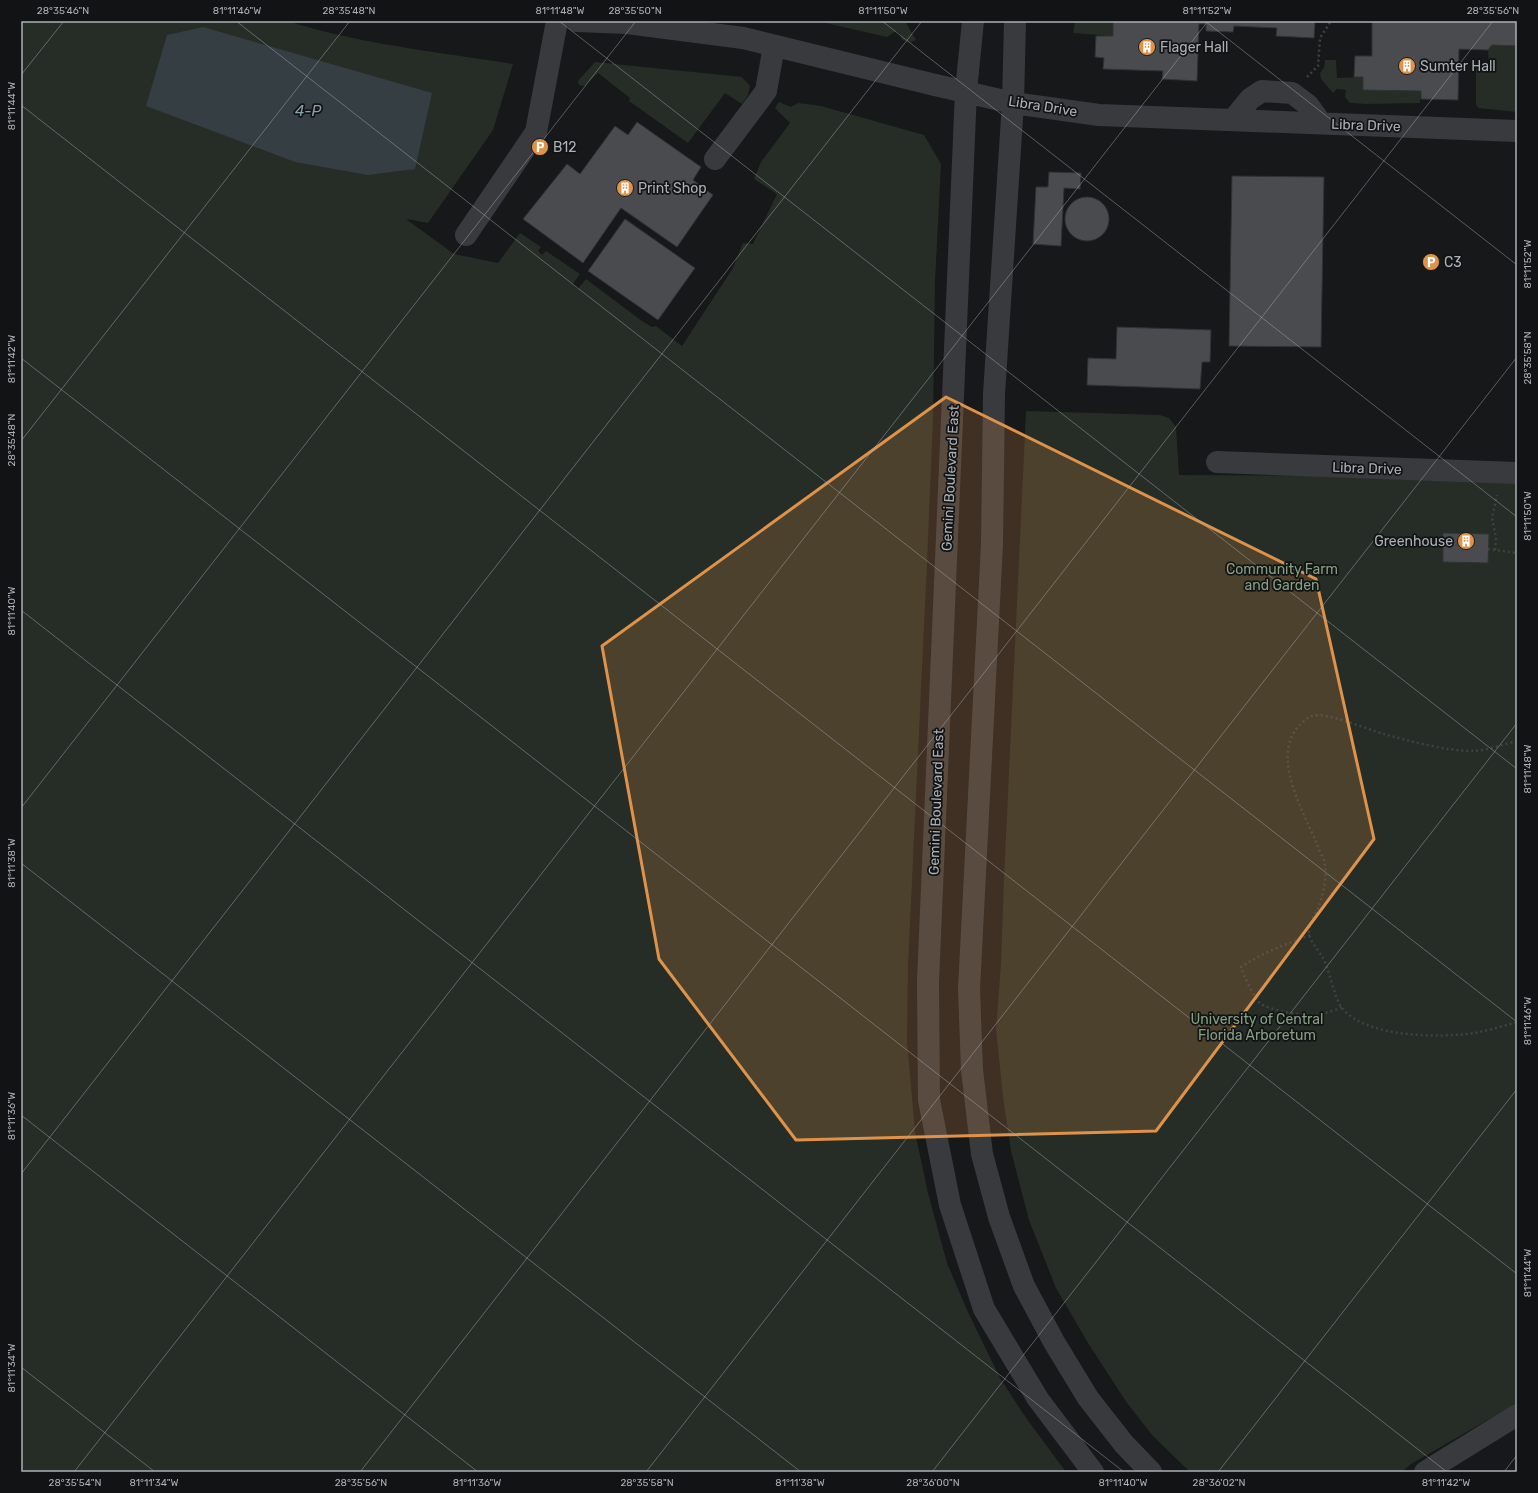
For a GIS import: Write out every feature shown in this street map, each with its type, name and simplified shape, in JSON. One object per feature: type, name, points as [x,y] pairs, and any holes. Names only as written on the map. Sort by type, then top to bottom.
[{"type":"street","points":[[466,236],[536,132],[557,21]]},
{"type":"street","name":"Libra Drive","points":[[577,21],[627,23],[743,38],[1013,103],[1099,115],[1517,131]]},
{"type":"street","name":"Gemini Boulevard East","points":[[973,21],[966,92],[928,982],[929,1100],[950,1205],[984,1309],[1038,1399],[1093,1472]]},
{"type":"street","points":[[1015,21],[1013,103],[994,394],[992,544],[969,981],[972,1070],[982,1154],[999,1217],[1024,1286],[1054,1342],[1088,1398],[1124,1444],[1151,1472]]},
{"type":"street","points":[[715,159],[766,91],[774,46]]},
{"type":"street","points":[[1233,120],[1250,99],[1262,91],[1292,93],[1308,105],[1321,123]]},
{"type":"street","name":"Libra Drive","points":[[1217,462],[1508,473]]},
{"type":"street","points":[[1425,1472],[1517,1415]]},
{"type":"path","points":[[1292,93],[1318,66],[1320,38],[1331,21]]},
{"type":"path","points":[[1495,550],[1496,538],[1492,518],[1498,492],[1508,473]]},
{"type":"path","points":[[1488,549],[1517,553]]},
{"type":"path","points":[[1517,741],[1473,751],[1451,749],[1385,735],[1330,716],[1313,715],[1302,722],[1294,732],[1289,742],[1288,756],[1289,777],[1325,864],[1325,882],[1319,906],[1312,919],[1309,931],[1312,942],[1323,959],[1342,1008],[1354,1018],[1376,1028],[1405,1034],[1437,1035],[1475,1032],[1517,1022]]},
{"type":"path","points":[[1310,935],[1268,952],[1249,962],[1241,967],[1243,974],[1260,1003],[1271,1009],[1313,1015],[1332,1012],[1342,1008]]},
{"type":"highlighted area","points":[[946,397],[1316,579],[1374,839],[1156,1131],[796,1140],[659,959],[602,646]]},
{"type":"green space","points":[[21,21],[287,21],[370,42],[513,64],[493,130],[428,223],[406,219],[454,254],[498,263],[520,233],[541,247],[538,251],[542,255],[546,251],[580,274],[573,284],[578,289],[586,279],[642,321],[652,327],[656,326],[682,346],[733,268],[743,243],[753,244],[777,194],[754,179],[761,162],[790,123],[775,108],[779,102],[791,107],[798,103],[821,106],[924,135],[941,164],[935,281],[933,418],[908,965],[907,1041],[915,1132],[928,1193],[947,1263],[967,1310],[1000,1378],[1024,1415],[1066,1472],[21,1472]]},
{"type":"green space","points":[[817,21],[882,21],[890,23],[906,23],[916,40],[911,42],[902,40],[900,34],[896,31],[887,37]]},
{"type":"green space","points":[[1075,21],[1113,21],[1113,36],[1073,33]]},
{"type":"green space","points":[[1492,45],[1517,46],[1517,112],[1478,108],[1476,104],[1476,67],[1489,66],[1488,50]]},
{"type":"green space","points":[[1325,60],[1336,60],[1337,78],[1363,77],[1421,91],[1420,103],[1350,103],[1345,97],[1346,90],[1337,89],[1333,93],[1321,79],[1320,73],[1324,68]]},
{"type":"green space","points":[[595,62],[742,77],[750,86],[748,95],[742,104],[725,93],[688,143],[629,101],[630,98],[598,73],[584,86],[579,85],[578,81]]},
{"type":"green space","name":"University of Central Florida Arboretum","points":[[1026,411],[1160,415],[1169,418],[1176,427],[1179,475],[1517,477],[1517,1403],[1411,1464],[1402,1472],[1190,1472],[1153,1436],[1127,1403],[1088,1343],[1056,1288],[1029,1220],[1011,1151],[1003,1097],[996,1029],[1001,964]]},
{"type":"water","name":"4-P","points":[[203,27],[432,93],[415,169],[368,175],[295,162],[146,106],[167,35]]},
{"type":"building","name":"Flager Hall","points":[[1113,21],[1315,21],[1314,38],[1276,36],[1277,28],[1234,26],[1233,32],[1206,31],[1206,24],[1199,24],[1197,81],[1162,79],[1163,71],[1103,69],[1104,58],[1095,57],[1096,36],[1113,36]]},
{"type":"building","name":"Sumter Hall","points":[[1372,21],[1517,21],[1517,46],[1492,45],[1488,50],[1459,49],[1458,100],[1421,99],[1421,91],[1363,90],[1363,77],[1354,77],[1355,56],[1372,56]]},
{"type":"building","name":"Print Shop","points":[[637,122],[701,167],[693,180],[713,195],[677,247],[621,208],[583,263],[523,219],[567,164],[580,174],[615,126],[628,135]]},
{"type":"building","points":[[1049,172],[1081,173],[1080,189],[1064,188],[1061,246],[1033,244],[1036,187],[1048,187]]},
{"type":"building","points":[[1232,176],[1324,177],[1321,347],[1229,346]]},
{"type":"building","points":[[1087,197],[1099,201],[1105,207],[1109,219],[1105,231],[1099,237],[1087,241],[1075,237],[1069,231],[1065,219],[1069,207],[1075,201]]},
{"type":"building","points":[[625,219],[695,268],[658,320],[588,271]]},
{"type":"building","points":[[1117,327],[1211,330],[1210,362],[1202,362],[1200,389],[1087,385],[1088,358],[1116,359]]},
{"type":"building","name":"Greenhouse","points":[[1443,533],[1489,534],[1488,563],[1443,562]]},
{"type":"place","name":"Flager Hall","points":[[1147,47]]},
{"type":"place","name":"Sumter Hall","points":[[1407,66]]},
{"type":"place","name":"B12","points":[[540,147]]},
{"type":"place","name":"Print Shop","points":[[625,188]]},
{"type":"place","name":"C3","points":[[1431,262]]},
{"type":"place","name":"Greenhouse","points":[[1466,541]]},
{"type":"park label","name":"Community Farm and Garden","points":[[1282,578]]}]
